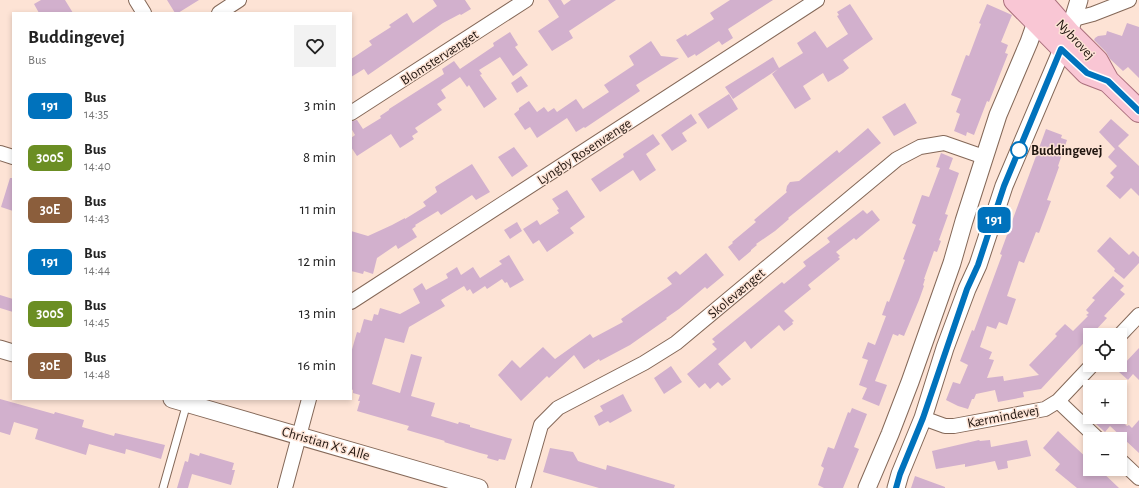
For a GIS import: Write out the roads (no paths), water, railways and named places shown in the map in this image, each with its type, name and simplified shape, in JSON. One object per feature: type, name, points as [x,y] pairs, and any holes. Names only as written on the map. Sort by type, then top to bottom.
[{"type":"main road","name":"Nybrovej","points":[[1015,0],[1040,6],[1097,61],[1108,81],[1139,111]]},
{"type":"street","points":[[136,0],[143,12]]},
{"type":"street","points":[[221,12],[239,0]]},
{"type":"street","name":"Blomstervænget","points":[[352,113],[526,0]]},
{"type":"street","name":"Lyngby Rosenvænge","points":[[352,301],[817,0]]},
{"type":"street","points":[[896,488],[900,474],[923,418],[945,348],[967,289],[978,265],[1004,186],[1068,33],[1079,0]]},
{"type":"street","points":[[1068,33],[1093,14],[1129,0]]},
{"type":"street","points":[[867,488],[890,434],[937,306],[952,263],[984,157],[1040,6]]},
{"type":"street","name":"Skolevænget","points":[[523,488],[541,425],[558,408],[644,363],[676,343],[897,159],[920,146],[944,143],[984,157]]},
{"type":"street","points":[[0,153],[12,157]]},
{"type":"street","points":[[1127,328],[1139,315]]},
{"type":"street","points":[[0,349],[12,353]]},
{"type":"street","name":"Kærmindevej","points":[[923,418],[945,426],[954,426],[1045,409],[1058,401],[1085,372]]},
{"type":"street","points":[[285,488],[309,400]]},
{"type":"street","name":"Christian X's Alle","points":[[180,401],[479,488]]},
{"type":"street","points":[[1058,401],[1091,432]]},
{"type":"street","points":[[1127,467],[1139,478]]},
{"type":"lane","points":[[163,488],[180,401]]},
{"type":"place","name":"Buddingevej","points":[[1019,150]]}]
